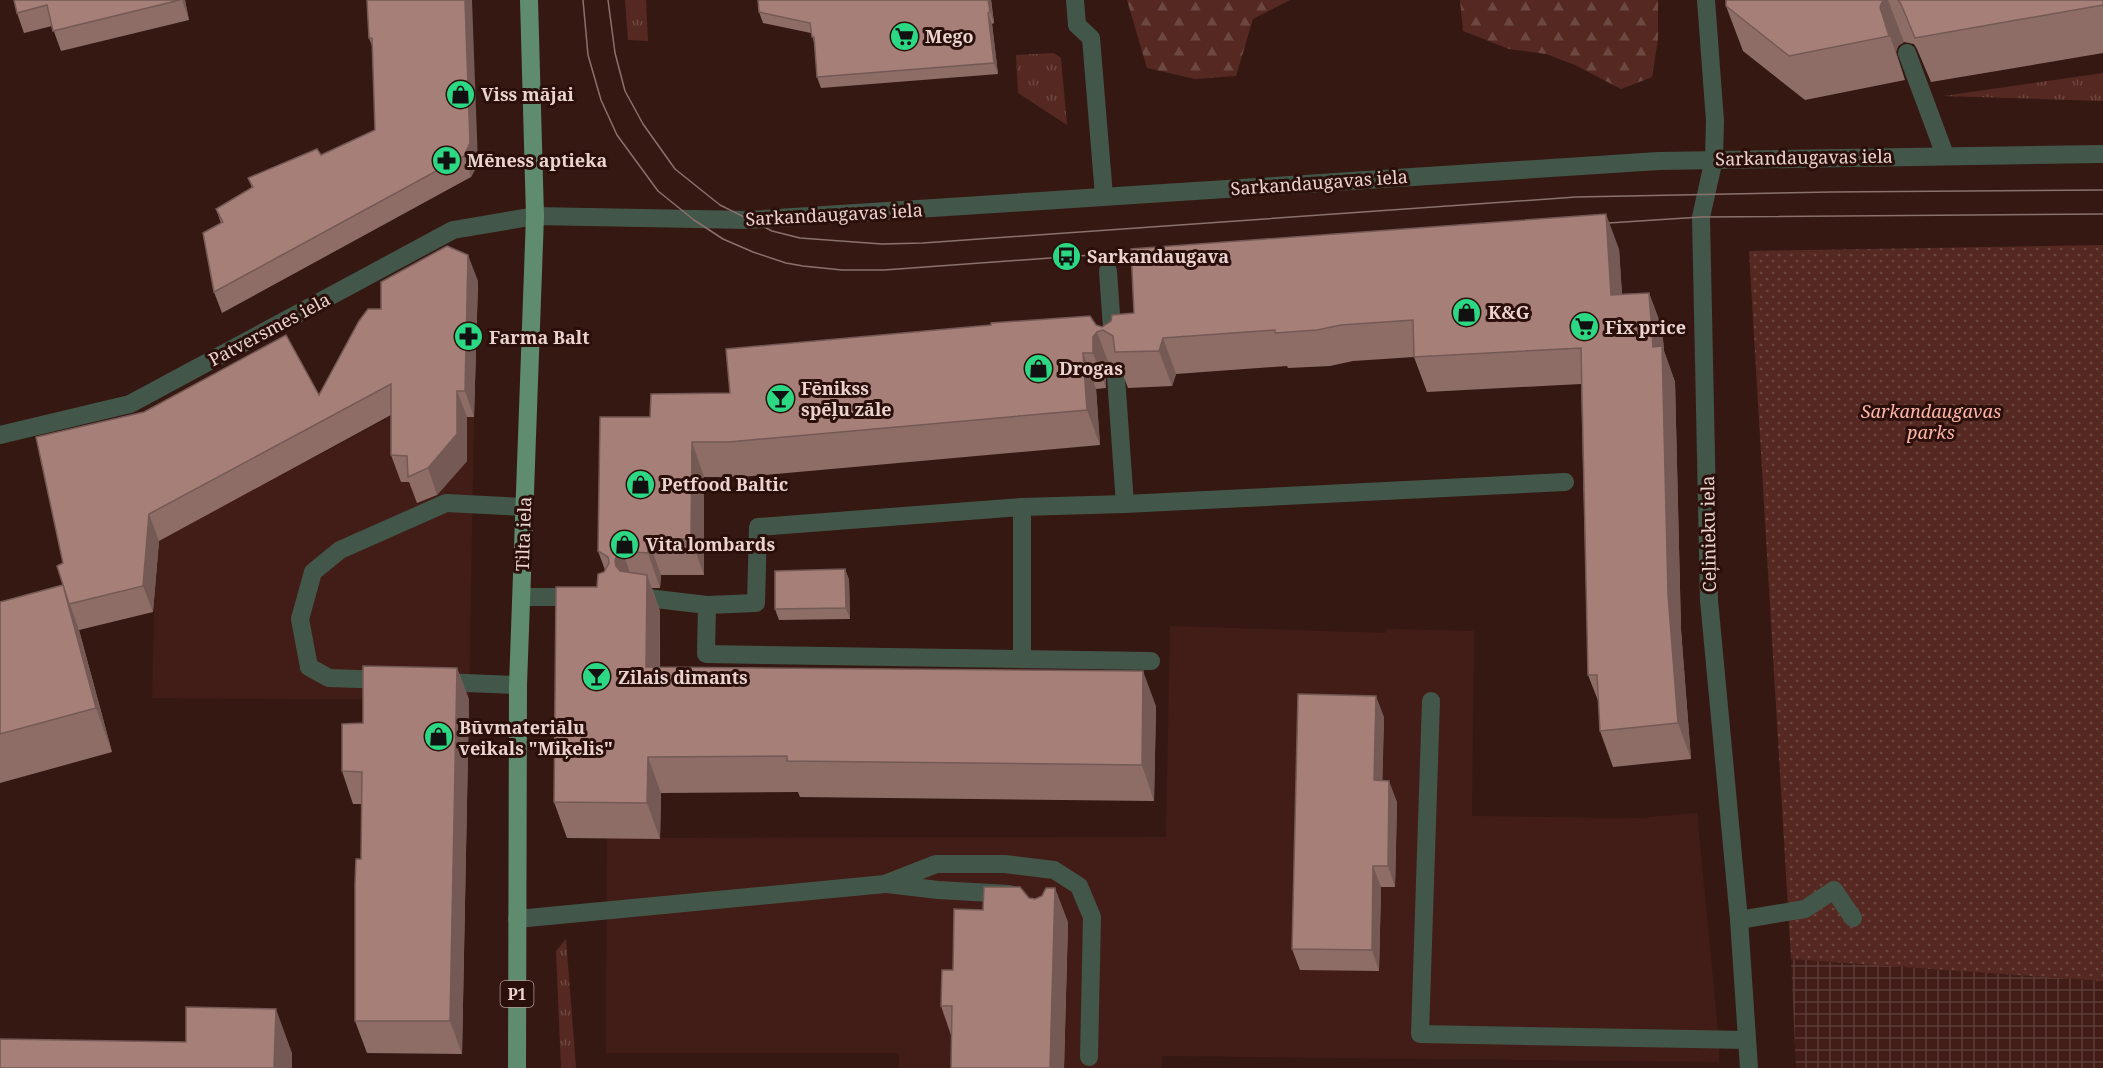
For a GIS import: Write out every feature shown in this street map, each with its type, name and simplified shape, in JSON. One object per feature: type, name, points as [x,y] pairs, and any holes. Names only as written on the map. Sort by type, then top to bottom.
[{"type":"main road","name":"Tilta iela","points":[[517,1068],[518,684],[535,216],[529,0]]},
{"type":"street","points":[[1075,0],[1077,25],[1091,38],[1104,196]]},
{"type":"street","name":"Ceļinieku iela","points":[[1706,0],[1714,121],[1714,159],[1701,218],[1709,600],[1739,920],[1749,1068]]},
{"type":"street","points":[[1907,53],[1945,155]]},
{"type":"street","name":"Sarkandaugavas iela","points":[[535,216],[748,220],[1714,159],[2103,154]]},
{"type":"street","name":"Patversmes iela","points":[[0,435],[130,404],[453,230],[535,216]]},
{"type":"street","points":[[1108,271],[1114,351]]},
{"type":"street","points":[[1116,377],[1125,504]]},
{"type":"street","points":[[639,597],[707,605],[756,603],[758,527],[1022,507],[1565,482]]},
{"type":"street","points":[[518,684],[329,678],[309,667],[300,619],[313,572],[340,550],[446,503],[524,507]]},
{"type":"street","points":[[1022,507],[1022,659]]},
{"type":"street","points":[[522,597],[599,598]]},
{"type":"street","points":[[707,605],[706,654],[1151,661]]},
{"type":"street","points":[[1431,701],[1420,1034],[1747,1040]]},
{"type":"street","points":[[885,884],[936,864],[1005,864],[1054,870],[1080,886],[1092,917],[1089,1057]]},
{"type":"street","points":[[517,919],[885,884],[1008,894],[1023,898]]},
{"type":"street","points":[[1739,920],[1805,909],[1834,890],[1853,918]]},
{"type":"shaded area","points":[[390,417],[474,417],[469,700],[152,698],[156,542]]},
{"type":"shaded area","points":[[1170,626],[1385,633],[1388,629],[1474,631],[1472,816],[1638,818],[1697,813],[1719,1041],[1719,1062],[1162,1056],[1161,1068],[899,1068],[899,1053],[606,1053],[607,838],[1166,837]]},
{"type":"shaded area","points":[[1791,959],[2103,981],[2103,1068],[1796,1068]]},
{"type":"green space","points":[[625,0],[646,0],[648,41],[628,40]]},
{"type":"green space","points":[[1127,0],[1290,0],[1253,19],[1236,76],[1195,79],[1147,68]]},
{"type":"green space","points":[[1460,0],[1658,0],[1658,39],[1652,77],[1621,89],[1575,65],[1546,54],[1509,49],[1463,31]]},
{"type":"green space","points":[[1054,53],[1061,58],[1067,125],[1018,93],[1016,55]]},
{"type":"green space","points":[[2103,73],[2103,101],[1943,96]]},
{"type":"green space","name":"Sarkandaugavas parks","points":[[2103,245],[2103,981],[1791,959],[1749,251]]},
{"type":"green space","points":[[566,939],[576,1068],[561,1068],[556,951]]},
{"type":"building","points":[[14,0],[180,0],[53,31],[47,5],[17,13]]},
{"type":"building","points":[[367,0],[465,0],[470,143],[464,156],[214,292],[203,233],[223,222],[216,209],[253,187],[248,178],[317,149],[321,155],[375,130],[372,38],[369,38]]},
{"type":"building","name":"Mego","points":[[758,0],[988,0],[994,63],[817,77],[814,37],[812,37],[810,23],[759,12]]},
{"type":"building","points":[[1726,0],[1885,0],[1880,7],[1889,36],[1789,56],[1726,6]]},
{"type":"building","points":[[1898,0],[2103,0],[2103,5],[1915,38]]},
{"type":"building","points":[[1606,214],[1611,295],[1649,293],[1653,347],[1662,346],[1668,594],[1678,723],[1600,731],[1597,675],[1588,675],[1581,348],[1414,357],[1413,320],[1341,325],[1317,330],[1275,333],[1275,330],[1163,338],[1159,351],[1115,352],[1113,336],[1103,330],[1097,332],[1093,337],[1093,353],[1083,353],[1087,410],[728,442],[692,442],[691,539],[648,539],[648,553],[622,551],[617,554],[615,561],[620,571],[647,575],[646,667],[1143,671],[1142,765],[787,761],[787,756],[648,757],[647,803],[554,802],[556,587],[597,587],[598,574],[604,572],[609,563],[608,557],[598,551],[600,417],[650,417],[651,394],[730,393],[726,349],[991,325],[991,323],[1090,316],[1096,325],[1102,327],[1111,321],[1112,315],[1134,313],[1131,249]]},
{"type":"building","points":[[447,246],[468,255],[465,391],[457,391],[457,434],[428,468],[408,477],[407,456],[391,455],[391,384],[149,514],[143,586],[69,604],[57,566],[63,563],[36,437],[144,412],[286,335],[319,395],[359,321],[368,309],[381,309],[381,282]]},
{"type":"building","points":[[845,569],[846,608],[775,609],[775,571]]},
{"type":"building","points":[[63,585],[96,708],[0,734],[0,602]]},
{"type":"building","points":[[363,666],[457,668],[450,1021],[355,1021],[355,883],[356,859],[361,859],[362,772],[342,771],[342,724],[363,723]]},
{"type":"building","points":[[1298,694],[1376,696],[1374,780],[1389,781],[1388,866],[1373,866],[1372,950],[1292,949]]},
{"type":"building","points":[[984,887],[1020,887],[1029,898],[1035,899],[1042,896],[1046,888],[1055,888],[1050,1068],[951,1068],[952,1006],[941,1006],[942,970],[953,970],[954,909],[983,910]]},
{"type":"building","points":[[186,1007],[276,1009],[274,1068],[0,1068],[0,1039],[186,1042]]},
{"type":"tram line","points":[[583,0],[588,55],[601,100],[617,135],[658,191],[694,220],[723,239],[786,263],[842,270],[884,270],[1147,251]]},
{"type":"tram line","points":[[608,0],[615,53],[625,91],[643,124],[675,169],[720,205],[772,231],[800,238],[882,244],[923,243],[1576,197],[2103,190]]},
{"type":"tram line","points":[[1593,224],[1701,217],[2103,214]]},
{"type":"place","name":"Mego","points":[[904,36]]},
{"type":"place","name":"Viss mājai","points":[[460,94]]},
{"type":"place","name":"Mēness aptieka","points":[[446,160]]},
{"type":"place","name":"Sarkandaugava","points":[[1066,256]]},
{"type":"place","name":"K&G","points":[[1467,312]]},
{"type":"place","name":"Fix price","points":[[1584,327]]},
{"type":"place","name":"Farma Balt","points":[[468,337]]},
{"type":"place","name":"Drogas","points":[[1038,368]]},
{"type":"place","name":"Fēnikss spēļu zāle","points":[[780,398]]},
{"type":"place","name":"Petfood Baltic","points":[[640,484]]},
{"type":"place","name":"Vita lombards","points":[[625,544]]},
{"type":"place","name":"Zilais dimants","points":[[597,677]]},
{"type":"place","name":"Būvmateriālu veikals \"Miķelis\"","points":[[438,737]]}]
